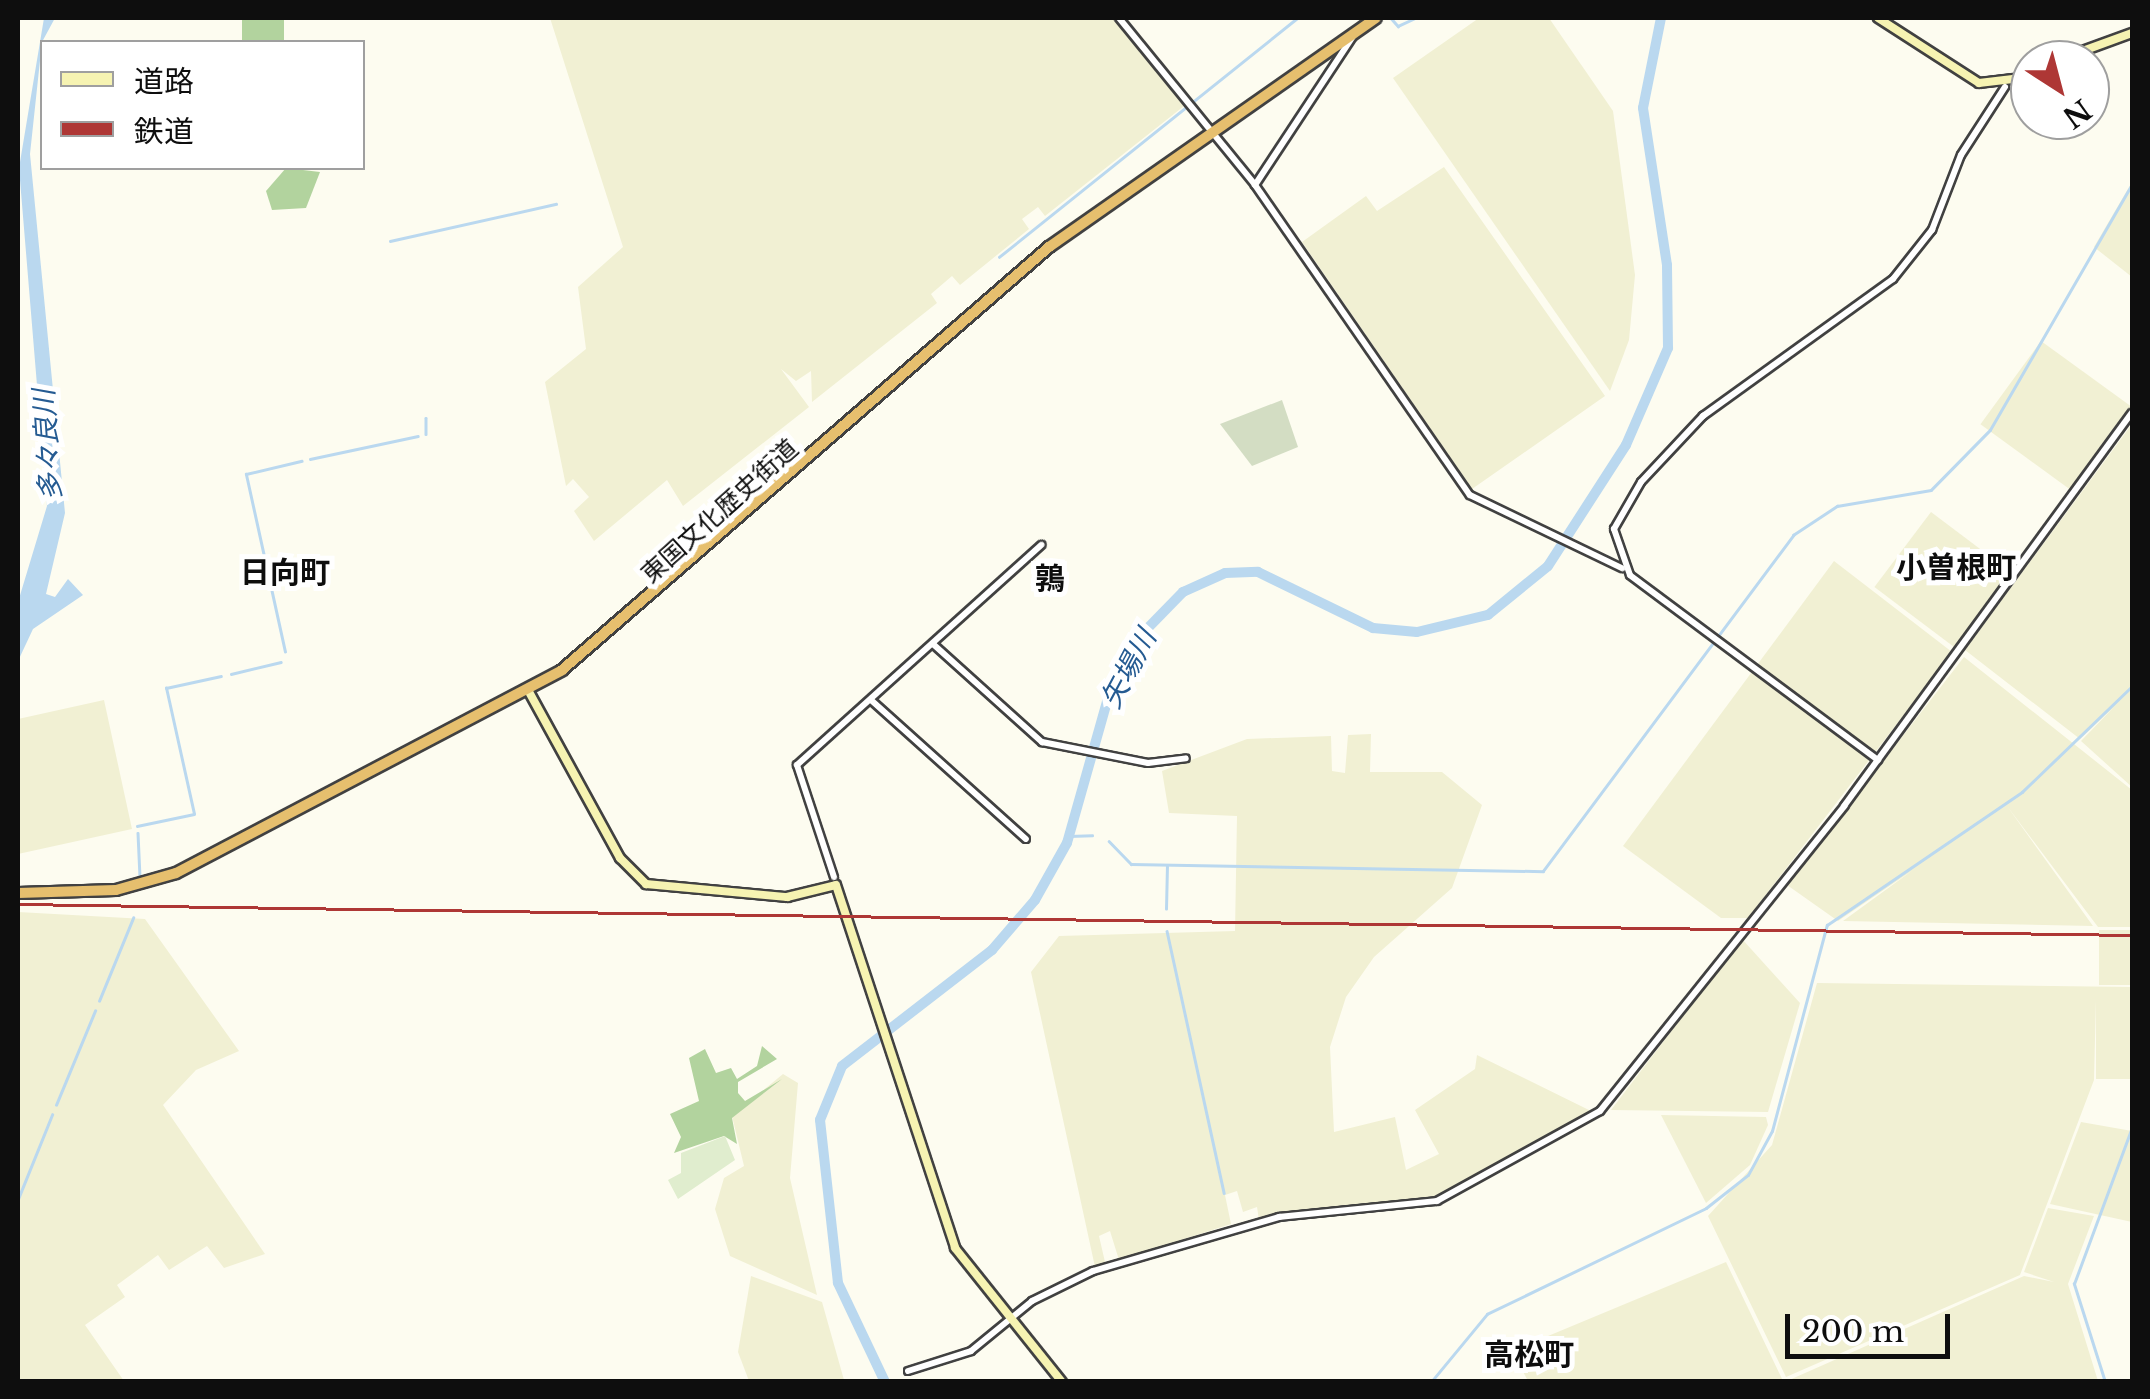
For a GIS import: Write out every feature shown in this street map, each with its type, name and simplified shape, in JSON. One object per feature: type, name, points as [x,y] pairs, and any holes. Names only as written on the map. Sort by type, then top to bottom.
[{"type":"highway","name":"東国文化歴史街道","points":[[18,892],[116,890],[176,874],[528,690],[624,625],[1049,246],[1210,129],[1376,18]]},
{"type":"main road","points":[[1878,18],[1960,75],[2010,85]]},
{"type":"main road","points":[[528,690],[624,864],[651,887],[794,897],[836,886],[949,1234],[1007,1320],[1062,1382]]},
{"type":"street","points":[[1119,18],[1255,185],[1470,495],[1540,534],[1623,568],[1878,760]]},
{"type":"street","points":[[1255,185],[1365,18]]},
{"type":"street","points":[[1623,568],[1614,529],[1642,482],[1714,406],[1893,279],[1932,230],[1961,155],[2005,87]]},
{"type":"street","points":[[908,1371],[971,1351],[1007,1320],[1093,1271],[1255,1222],[1438,1201],[1592,1116],[1878,760],[2132,413]]},
{"type":"street","points":[[834,877],[797,764],[1041,545]]},
{"type":"street","points":[[933,644],[1026,732],[1071,749],[1120,758],[1186,758]]},
{"type":"street","points":[[871,700],[1026,839]]},
{"type":"green space","points":[[242,18],[284,18],[284,40],[242,40]]},
{"type":"green space","points":[[550,18],[1113,18],[1184,106],[1045,216],[1038,207],[1022,219],[1029,229],[960,285],[952,276],[931,294],[937,303],[812,402],[811,371],[796,381],[781,369],[809,407],[683,506],[667,480],[594,541],[574,511],[589,497],[573,479],[566,486],[545,382],[586,349],[578,287],[623,247]]},
{"type":"green space","points":[[1479,18],[1549,18],[1613,111],[1635,275],[1629,340],[1610,391],[1393,78]]},
{"type":"green space","points":[[1444,167],[1605,396],[1472,489],[1302,242],[1366,196],[1377,211]]},
{"type":"green space","points":[[284,170],[320,172],[306,208],[272,210],[266,191]]},
{"type":"green space","points":[[2132,182],[2132,277],[2094,247]]},
{"type":"green space","points":[[2041,341],[2132,407],[2071,490],[1980,424]]},
{"type":"green space","points":[[1282,400],[1298,447],[1252,466],[1220,424]]},
{"type":"green space","points":[[2132,424],[2132,787],[2081,741],[2114,707],[2080,739],[1965,650]]},
{"type":"green space","points":[[1931,512],[2012,573],[1955,648],[1874,587]]},
{"type":"green space","points":[[1834,561],[1952,652],[1748,918],[1721,918],[1623,846]]},
{"type":"green space","points":[[1964,657],[2132,790],[2132,927],[2098,927],[2007,806],[2093,926],[1843,921],[1913,870],[1838,921],[1787,885]]},
{"type":"green space","points":[[104,700],[132,829],[18,854],[18,719]]},
{"type":"green space","points":[[1371,734],[1370,772],[1442,772],[1482,805],[1452,888],[1374,957],[1346,997],[1330,1047],[1334,1132],[1395,1117],[1406,1170],[1439,1154],[1415,1110],[1475,1069],[1477,1055],[1593,1112],[1430,1199],[1259,1220],[1257,1207],[1243,1212],[1237,1191],[1225,1195],[1231,1224],[1119,1260],[1110,1231],[1099,1236],[1105,1262],[1095,1267],[1031,972],[1059,936],[1235,931],[1237,816],[1169,813],[1162,771],[1247,739],[1331,736],[1332,771],[1345,773],[1348,735]]},
{"type":"green space","points":[[18,912],[145,919],[239,1051],[196,1070],[163,1105],[265,1254],[224,1268],[207,1246],[169,1270],[158,1255],[117,1285],[125,1297],[85,1325],[124,1381],[18,1381]]},
{"type":"green space","points":[[2099,930],[2132,930],[2132,985],[2099,985]]},
{"type":"green space","points":[[1742,939],[1800,1003],[1768,1112],[1611,1110]]},
{"type":"green space","points":[[1817,983],[2132,987],[2132,1079],[2096,1079],[2096,1000],[2094,1080],[2020,1275],[1786,1377],[1708,1216],[1772,1145]]},
{"type":"green space","points":[[762,1046],[777,1059],[738,1082],[738,1093],[745,1101],[782,1079],[732,1118],[737,1144],[724,1136],[674,1153],[681,1137],[670,1114],[699,1101],[689,1058],[705,1049],[716,1073],[731,1068],[737,1079],[757,1066]]},
{"type":"green space","points":[[783,1074],[798,1083],[790,1178],[817,1295],[730,1256],[715,1209],[724,1178],[744,1166],[732,1116]]},
{"type":"green space","points":[[1661,1115],[1766,1117],[1768,1125],[1750,1165],[1706,1203]]},
{"type":"green space","points":[[2081,1122],[2132,1131],[2132,1222],[2050,1204]]},
{"type":"green space","points":[[725,1136],[735,1160],[678,1199],[668,1180],[681,1173],[681,1153]]},
{"type":"green space","points":[[2048,1208],[2094,1216],[2068,1284],[2098,1381],[1787,1381],[2024,1276],[2054,1282],[2024,1272]]},
{"type":"green space","points":[[1726,1262],[1783,1381],[1528,1381],[1512,1351]]},
{"type":"green space","points":[[751,1276],[822,1302],[844,1380],[749,1381],[738,1352]]},
{"type":"water","points":[[44,18],[55,18],[43,40]]},
{"type":"water","name":"多々良川","points":[[40,42],[30,154],[65,513],[46,594],[55,597],[68,579],[83,595],[33,629],[18,661],[18,602],[47,506],[19,168]]},
{"type":"waterway","points":[[999,257],[1297,18]]},
{"type":"waterway","points":[[1391,18],[1398,26],[1415,18]]},
{"type":"waterway","name":"矢場川","points":[[885,1382],[838,1283],[820,1120],[842,1066],[992,950],[1035,900],[1067,843],[1110,691],[1142,634],[1183,592],[1225,573],[1258,572],[1373,628],[1417,632],[1488,615],[1548,566],[1626,445],[1668,348],[1667,265],[1643,108],[1661,18]]},
{"type":"waterway","points":[[1109,841],[1131,864],[1543,871],[1793,535],[1837,506],[1931,490],[1990,430],[2132,184]]},
{"type":"waterway","points":[[390,241],[556,204]]},
{"type":"waterway","points":[[426,418],[426,434]]},
{"type":"waterway","points":[[310,459],[418,436]]},
{"type":"waterway","points":[[285,652],[246,474],[301,461]]},
{"type":"waterway","points":[[231,674],[281,662]]},
{"type":"waterway","points":[[137,826],[194,814],[166,688],[221,676]]},
{"type":"waterway","points":[[1431,1382],[1487,1314],[1706,1208],[1748,1175],[1772,1131],[1827,925],[2022,792],[2132,686]]},
{"type":"waterway","points":[[138,833],[140,877]]},
{"type":"waterway","points":[[1069,836],[1092,835]]},
{"type":"waterway","points":[[1166,909],[1167,866]]},
{"type":"waterway","points":[[99,1001],[133,918]]},
{"type":"waterway","points":[[1167,931],[1224,1193]]},
{"type":"waterway","points":[[56,1105],[95,1011]]},
{"type":"waterway","points":[[18,1199],[52,1115]]},
{"type":"waterway","points":[[2105,1382],[2074,1284],[2132,1127]]},
{"type":"railway","points":[[18,904],[2132,935]]},
{"type":"district","name":"小曽根町","points":[[1956,568]]},
{"type":"district","name":"日向町","points":[[285,573]]},
{"type":"district","name":"鶉","points":[[1050,579]]},
{"type":"district","name":"高松町","points":[[1529,1355]]}]
